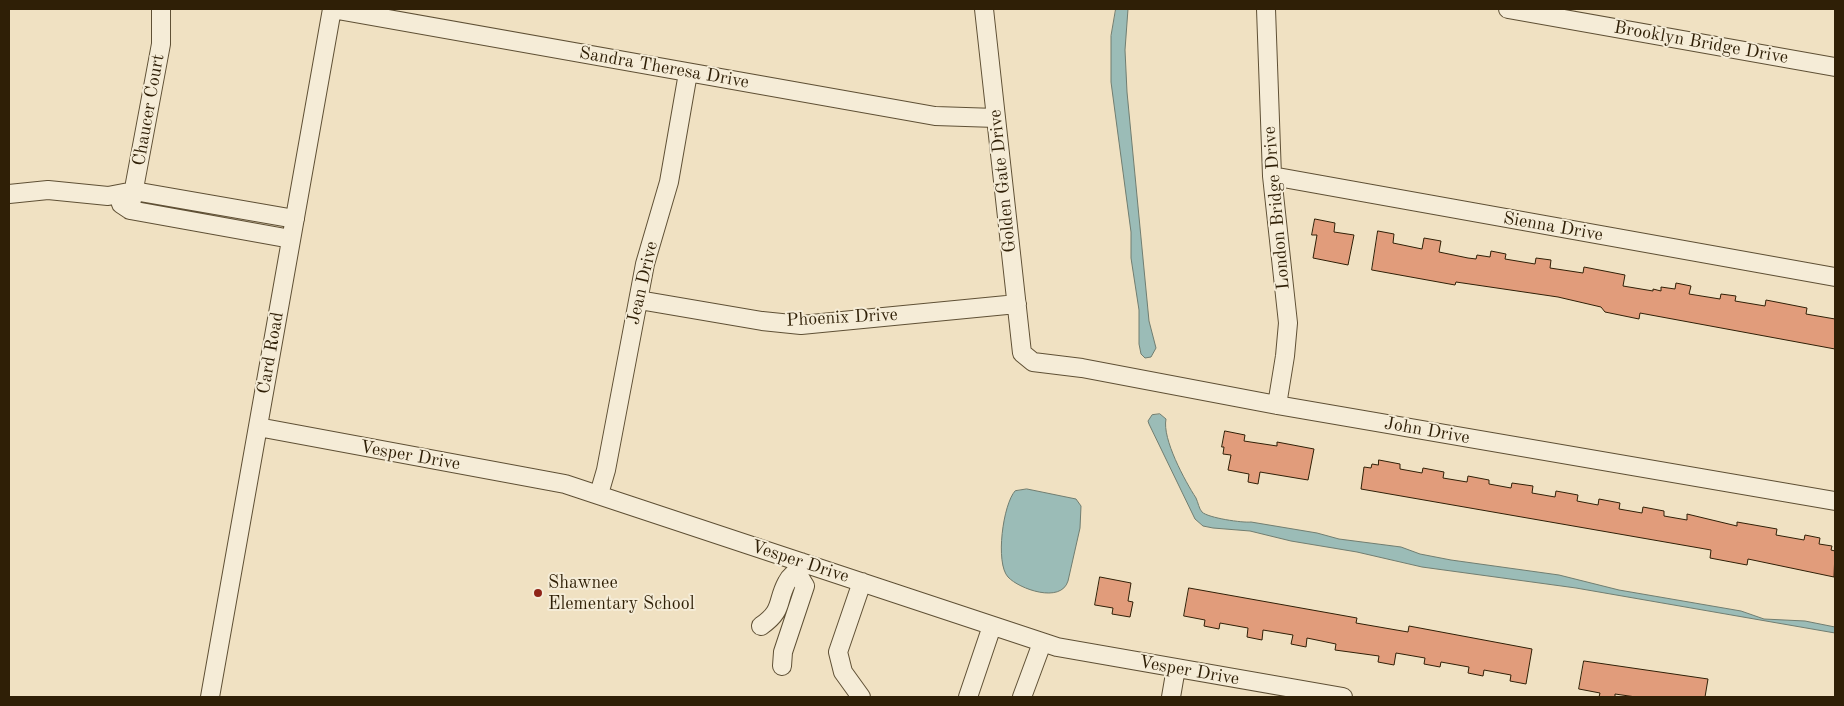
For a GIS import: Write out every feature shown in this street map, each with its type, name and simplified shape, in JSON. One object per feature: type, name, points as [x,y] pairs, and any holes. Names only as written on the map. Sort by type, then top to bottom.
[{"type":"street","name":"Chaucer Court","points":[[130,210],[161,44],[161,9]]},
{"type":"street","name":"Sandra Theresa Drive","points":[[332,9],[935,116],[996,118]]},
{"type":"street","name":"Card Road","points":[[210,697],[332,9]]},
{"type":"street","name":"Golden Gate Drive","points":[[984,9],[1022,353]]},
{"type":"street","name":"London Bridge Drive","points":[[1266,9],[1272,176],[1288,323],[1277,405]]},
{"type":"street","name":"Brooklyn Bridge Drive","points":[[1508,9],[1835,67]]},
{"type":"street","name":"Jean Drive","points":[[599,494],[606,470],[645,264],[669,182],[688,73]]},
{"type":"street","name":"Sienna Drive","points":[[1272,176],[1835,277]]},
{"type":"street","points":[[9,194],[48,190],[108,196],[134,191],[295,219]]},
{"type":"street","points":[[108,196],[130,210],[291,239]]},
{"type":"street","points":[[204,224],[208,205]]},
{"type":"street","name":"Phoenix Drive","points":[[638,300],[762,321],[801,324],[1017,304]]},
{"type":"street","name":"John Drive","points":[[1022,353],[1033,362],[1082,368],[1277,405],[1835,501]]},
{"type":"street","name":"Vesper Drive","points":[[258,428],[548,481],[599,494],[799,568],[862,582],[1042,643],[1342,697]]},
{"type":"street","points":[[761,626],[777,612],[788,580],[799,568],[805,586],[783,652],[782,666]]},
{"type":"street","points":[[861,697],[843,672],[838,652],[862,582]]},
{"type":"street","points":[[968,697],[992,626]]},
{"type":"street","points":[[1022,697],[1042,643]]},
{"type":"street","points":[[1171,697],[1176,668]]},
{"type":"water","points":[[1116,9],[1128,9],[1125,50],[1127,92],[1149,321],[1156,348],[1151,357],[1145,358],[1141,354],[1139,344],[1139,310],[1131,258],[1131,232],[1111,82],[1111,36]]},
{"type":"water","points":[[1160,414],[1166,419],[1167,437],[1171,448],[1201,511],[1211,516],[1226,520],[1251,522],[1317,533],[1339,539],[1401,547],[1420,554],[1451,560],[1559,575],[1619,590],[1741,611],[1764,619],[1805,621],[1835,627],[1835,633],[1576,588],[1422,567],[1250,531],[1203,526],[1195,519],[1149,424],[1148,421],[1152,415]]},
{"type":"water","points":[[1027,489],[1076,499],[1081,506],[1080,528],[1068,581],[1064,588],[1057,592],[1049,593],[1030,590],[1013,582],[1004,570],[1001,547],[1007,508],[1015,491]]},
{"type":"building","points":[[1315,219],[1335,223],[1334,232],[1354,235],[1348,265],[1313,258],[1317,235],[1312,235]]},
{"type":"building","points":[[1378,231],[1394,234],[1393,243],[1422,249],[1424,238],[1441,241],[1439,252],[1468,258],[1476,259],[1477,255],[1490,257],[1491,251],[1506,254],[1505,259],[1535,264],[1536,258],[1551,260],[1550,268],[1583,273],[1584,267],[1625,275],[1623,286],[1661,291],[1661,287],[1675,289],[1676,283],[1691,286],[1689,294],[1720,299],[1721,294],[1736,296],[1735,301],[1765,306],[1766,300],[1807,308],[1806,314],[1835,319],[1835,349],[1640,313],[1639,319],[1605,312],[1601,307],[1558,297],[1456,282],[1455,285],[1372,270]]},
{"type":"building","points":[[1225,431],[1245,435],[1244,441],[1277,446],[1277,442],[1314,449],[1308,480],[1260,472],[1258,484],[1248,482],[1249,474],[1228,470],[1231,455],[1223,454],[1224,447],[1222,447]]},
{"type":"building","points":[[1379,460],[1400,464],[1400,469],[1422,473],[1423,468],[1444,472],[1443,478],[1467,482],[1468,476],[1489,480],[1489,484],[1511,488],[1512,483],[1533,486],[1532,493],[1555,497],[1556,491],[1578,495],[1577,501],[1598,505],[1599,499],[1620,503],[1619,509],[1642,513],[1643,507],[1664,511],[1664,516],[1687,520],[1687,514],[1737,526],[1737,522],[1777,529],[1776,535],[1804,540],[1805,535],[1820,538],[1819,544],[1832,546],[1831,550],[1835,551],[1834,577],[1748,559],[1747,565],[1710,558],[1711,550],[1361,489],[1364,467],[1371,468],[1372,464],[1378,465]]},
{"type":"building","points":[[1100,577],[1131,583],[1128,601],[1133,602],[1130,617],[1112,614],[1113,608],[1095,605]]},
{"type":"building","points":[[1189,588],[1357,618],[1356,623],[1408,632],[1409,626],[1532,649],[1526,684],[1510,681],[1511,675],[1484,670],[1483,676],[1468,673],[1469,667],[1441,662],[1440,667],[1424,664],[1425,658],[1396,653],[1394,665],[1378,662],[1379,656],[1335,650],[1336,644],[1307,638],[1306,647],[1291,644],[1293,635],[1263,630],[1262,640],[1247,637],[1248,628],[1220,623],[1219,629],[1204,626],[1205,620],[1184,616]]},
{"type":"building","points":[[1584,661],[1708,679],[1705,697],[1636,697],[1615,694],[1615,697],[1599,697],[1600,693],[1579,689]]},
{"type":"place","name":"Shawnee Elementary School","points":[[538,593]]}]
